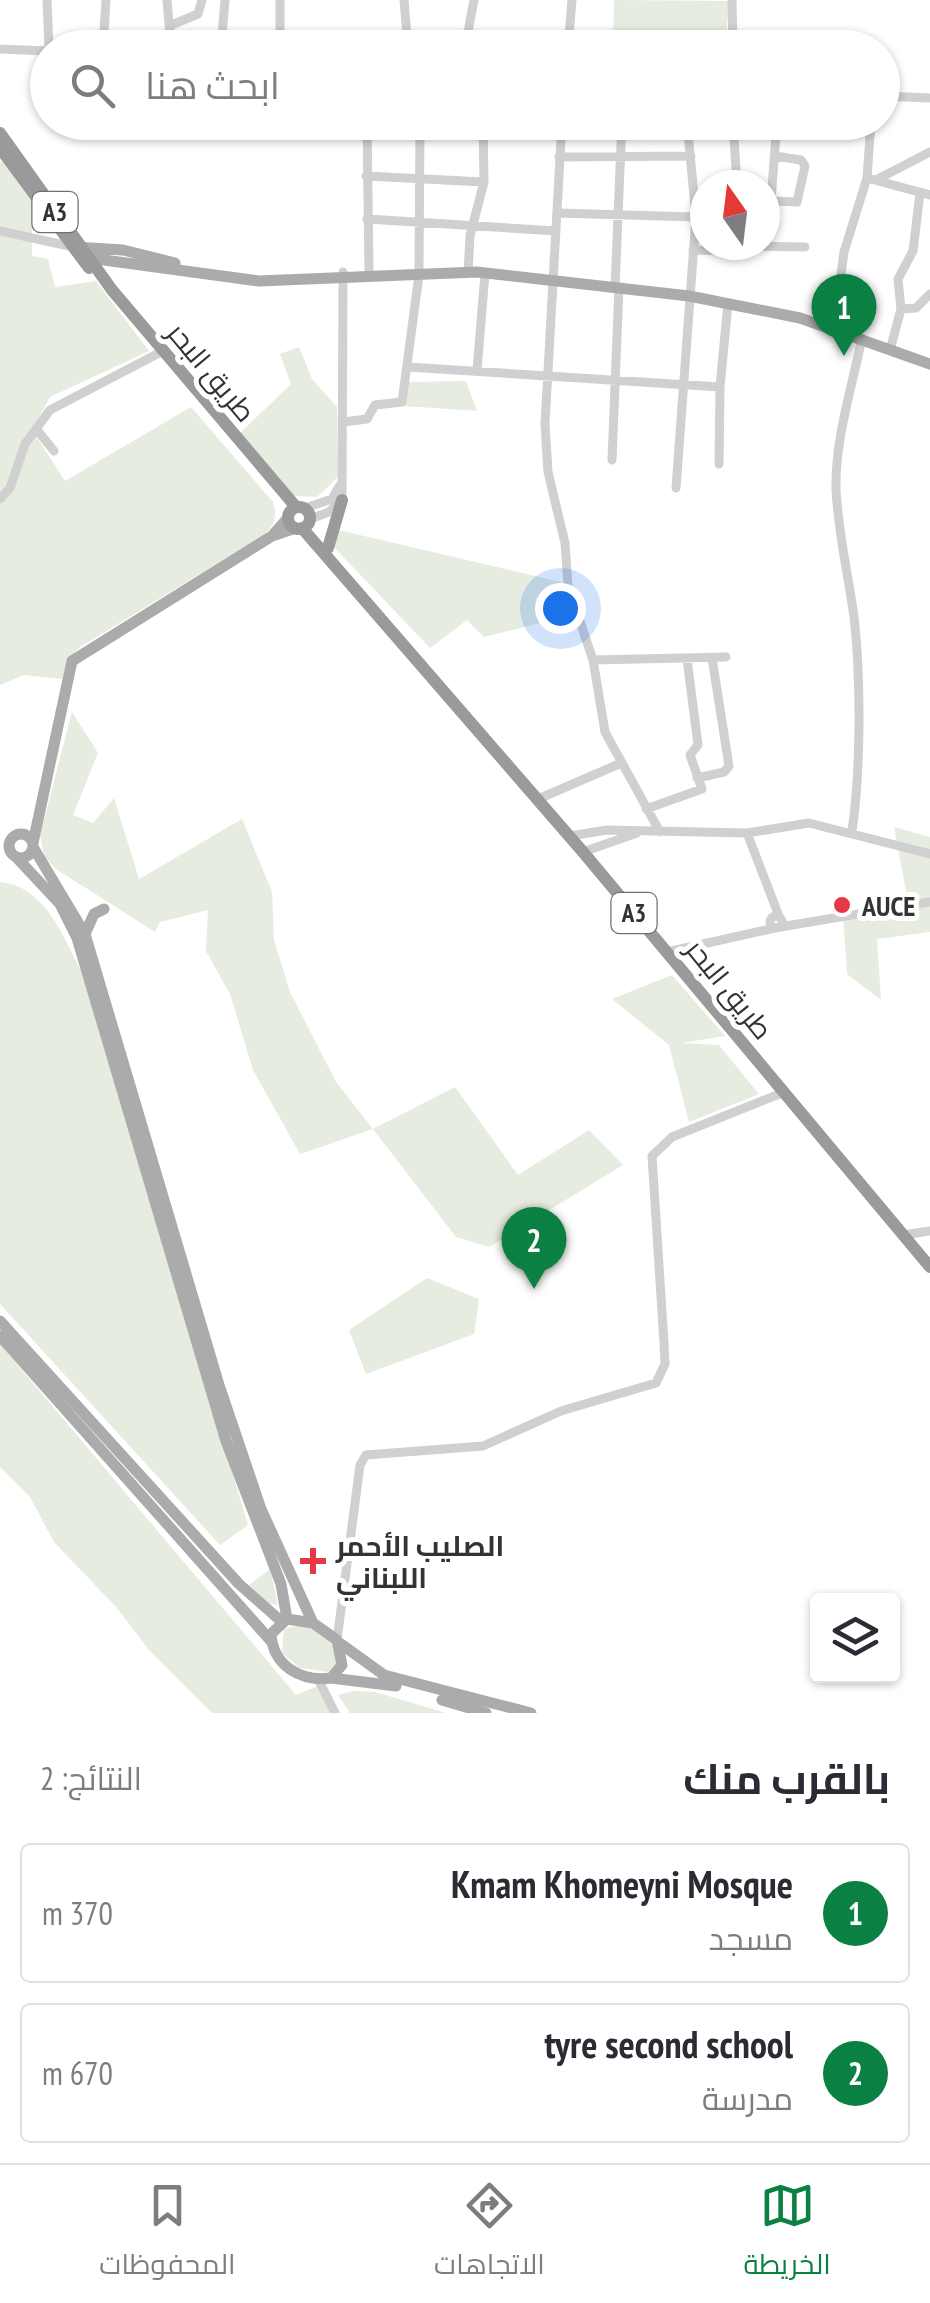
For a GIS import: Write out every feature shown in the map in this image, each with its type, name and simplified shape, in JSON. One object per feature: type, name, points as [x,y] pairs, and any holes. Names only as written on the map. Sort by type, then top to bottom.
[{"type":"highway","name":"طريق البحر","points":[[0,133],[79,252]]},
{"type":"highway","name":"طريق البحر","points":[[0,148],[79,252],[334,562],[584,852],[930,1267]]},
{"type":"highway","points":[[328,548],[342,500]]},
{"type":"highway","name":"طريق البحر","points":[[299,519],[328,548],[334,562]]},
{"type":"main road","points":[[79,252],[240,277],[419,272]]},
{"type":"main road","points":[[343,275],[368,271],[475,272],[689,296],[834,328],[930,364]]},
{"type":"main road","points":[[0,864],[26,858],[33,845],[37,807],[72,661],[299,519]]},
{"type":"main road","points":[[37,807],[8,840],[9,848],[60,904],[89,960]]},
{"type":"main road","points":[[8,840],[25,835],[85,934],[89,960],[276,1560],[284,1620],[271,1640]]},
{"type":"main road","points":[[85,934],[94,914],[104,909]]},
{"type":"main road","points":[[0,1321],[239,1584],[284,1620],[318,1625]]},
{"type":"main road","points":[[0,1336],[271,1640],[288,1668],[325,1678],[394,1685],[486,1713]]},
{"type":"main road","points":[[276,1560],[318,1625],[384,1675],[531,1713]]},
{"type":"main road","points":[[325,1678],[342,1665],[338,1641]]},
{"type":"street","points":[[47,0],[48,30]]},
{"type":"street","points":[[104,30],[106,0]]},
{"type":"street","points":[[167,0],[170,30]]},
{"type":"street","points":[[170,26],[198,14],[202,0]]},
{"type":"street","points":[[222,30],[224,0]]},
{"type":"street","points":[[280,0],[280,30]]},
{"type":"street","points":[[404,0],[406,30]]},
{"type":"street","points":[[468,30],[474,0]]},
{"type":"street","points":[[570,30],[572,0]]},
{"type":"street","points":[[732,0],[733,30]]},
{"type":"street","points":[[0,49],[30,49]]},
{"type":"street","points":[[900,97],[930,98]]},
{"type":"street","points":[[367,140],[368,271]]},
{"type":"street","points":[[344,422],[367,419],[376,405],[401,404],[419,272],[420,140]]},
{"type":"street","points":[[477,370],[474,224],[484,182],[483,140]]},
{"type":"street","points":[[561,140],[547,378],[548,472],[576,619],[593,660],[605,732],[619,764],[660,832]]},
{"type":"street","points":[[612,460],[621,140]]},
{"type":"street","points":[[690,140],[692,170]]},
{"type":"street","points":[[734,140],[736,170]]},
{"type":"street","points":[[773,170],[776,140]]},
{"type":"street","points":[[834,328],[844,252],[871,179],[871,140]]},
{"type":"street","points":[[871,179],[930,152]]},
{"type":"street","points":[[560,156],[691,156]]},
{"type":"street","points":[[775,156],[800,160],[805,166],[796,202],[780,201]]},
{"type":"street","points":[[366,176],[484,182]]},
{"type":"street","points":[[871,179],[925,194],[913,251],[898,280],[902,309],[890,350]]},
{"type":"street","points":[[557,213],[690,217]]},
{"type":"street","points":[[367,219],[556,231]]},
{"type":"street","points":[[0,232],[79,252]]},
{"type":"street","points":[[780,246],[806,246]]},
{"type":"street","points":[[676,488],[692,260]]},
{"type":"street","points":[[299,519],[329,512],[342,500],[343,275]]},
{"type":"street","points":[[902,309],[916,308],[930,294]]},
{"type":"street","points":[[718,464],[728,303]]},
{"type":"street","points":[[852,831],[855,630],[839,546],[842,534],[836,479],[862,338]]},
{"type":"street","points":[[0,499],[10,488],[25,444],[50,410],[162,352]]},
{"type":"street","points":[[408,367],[720,387]]},
{"type":"street","points":[[38,431],[54,451]]},
{"type":"street","points":[[299,519],[332,499],[341,482]]},
{"type":"street","points":[[697,778],[724,772],[729,766],[712,658]]},
{"type":"street","points":[[593,660],[726,658]]},
{"type":"street","points":[[646,809],[701,792],[691,766],[690,755],[698,745],[687,659]]},
{"type":"street","points":[[538,799],[619,764]]},
{"type":"street","points":[[570,836],[642,830],[747,833],[809,823],[930,854]]},
{"type":"street","points":[[584,852],[642,830]]},
{"type":"street","points":[[747,833],[776,921]]},
{"type":"street","points":[[667,952],[752,932],[776,921],[801,923],[930,902]]},
{"type":"street","points":[[338,1641],[360,1465],[366,1455],[483,1446],[561,1411],[648,1387],[660,1378],[664,1343],[652,1156],[672,1137],[782,1093]]},
{"type":"street","points":[[903,1235],[930,1231]]},
{"type":"street","points":[[318,1625],[340,1607]]},
{"type":"street","points":[[325,1678],[335,1713]]},
{"type":"shaded area","points":[[614,0],[729,1],[727,30],[613,30]]},
{"type":"shaded area","points":[[4,161],[46,216],[32,225],[32,256],[48,259],[55,287],[96,281],[149,351],[50,397],[32,430],[65,481],[191,407],[273,502],[275,518],[261,537],[80,647],[67,660],[62,679],[24,675],[0,685],[0,162]]},
{"type":"shaded area","points":[[299,347],[312,379],[337,407],[338,477],[317,497],[295,496],[285,490],[240,433],[291,384],[280,354]]},
{"type":"shaded area","points":[[466,381],[477,411],[404,406],[407,382]]},
{"type":"shaded area","points":[[334,529],[561,582],[573,615],[484,637],[467,620],[430,648],[331,544]]},
{"type":"shaded area","points":[[72,712],[98,753],[73,815],[93,823],[114,798],[139,879],[242,819],[272,892],[274,940],[290,992],[336,1082],[373,1129],[300,1154],[253,1070],[230,994],[206,951],[208,910],[160,922],[155,932],[56,869],[44,856],[40,835]]},
{"type":"shaded area","points":[[894,827],[930,837],[930,932],[877,939],[881,1000],[847,974],[843,915],[908,902]]},
{"type":"shaded area","points":[[0,882],[30,893],[52,916],[83,974],[248,1525],[220,1545],[0,1304]]},
{"type":"shaded area","points":[[672,975],[725,1036],[681,1043],[719,1045],[759,1094],[689,1122],[669,1045],[612,999]]},
{"type":"shaded area","points":[[455,1087],[518,1175],[589,1130],[623,1165],[489,1247],[456,1237],[373,1129]]},
{"type":"shaded area","points":[[427,1278],[479,1299],[474,1334],[366,1374],[349,1330]]},
{"type":"shaded area","points":[[0,1344],[296,1695],[318,1686],[332,1713],[212,1713],[149,1650],[117,1608],[54,1542],[30,1497],[0,1467]]},
{"type":"shaded area","points":[[270,1569],[278,1605],[268,1603],[249,1585]]},
{"type":"shaded area","points":[[301,1625],[317,1629],[336,1646],[336,1664],[328,1672],[300,1668],[282,1653],[284,1629]]},
{"type":"shaded area","points":[[375,1692],[446,1713],[350,1713],[338,1695]]},
{"type":"place","name":"Kmam Khomeyni Mosque","points":[[844,356]]},
{"type":"place","name":"AUCE","points":[[842,905]]},
{"type":"place","name":"tyre second school","points":[[534,1289]]},
{"type":"place","name":"الصليب الأحمر اللبناني","points":[[313,1561]]}]
